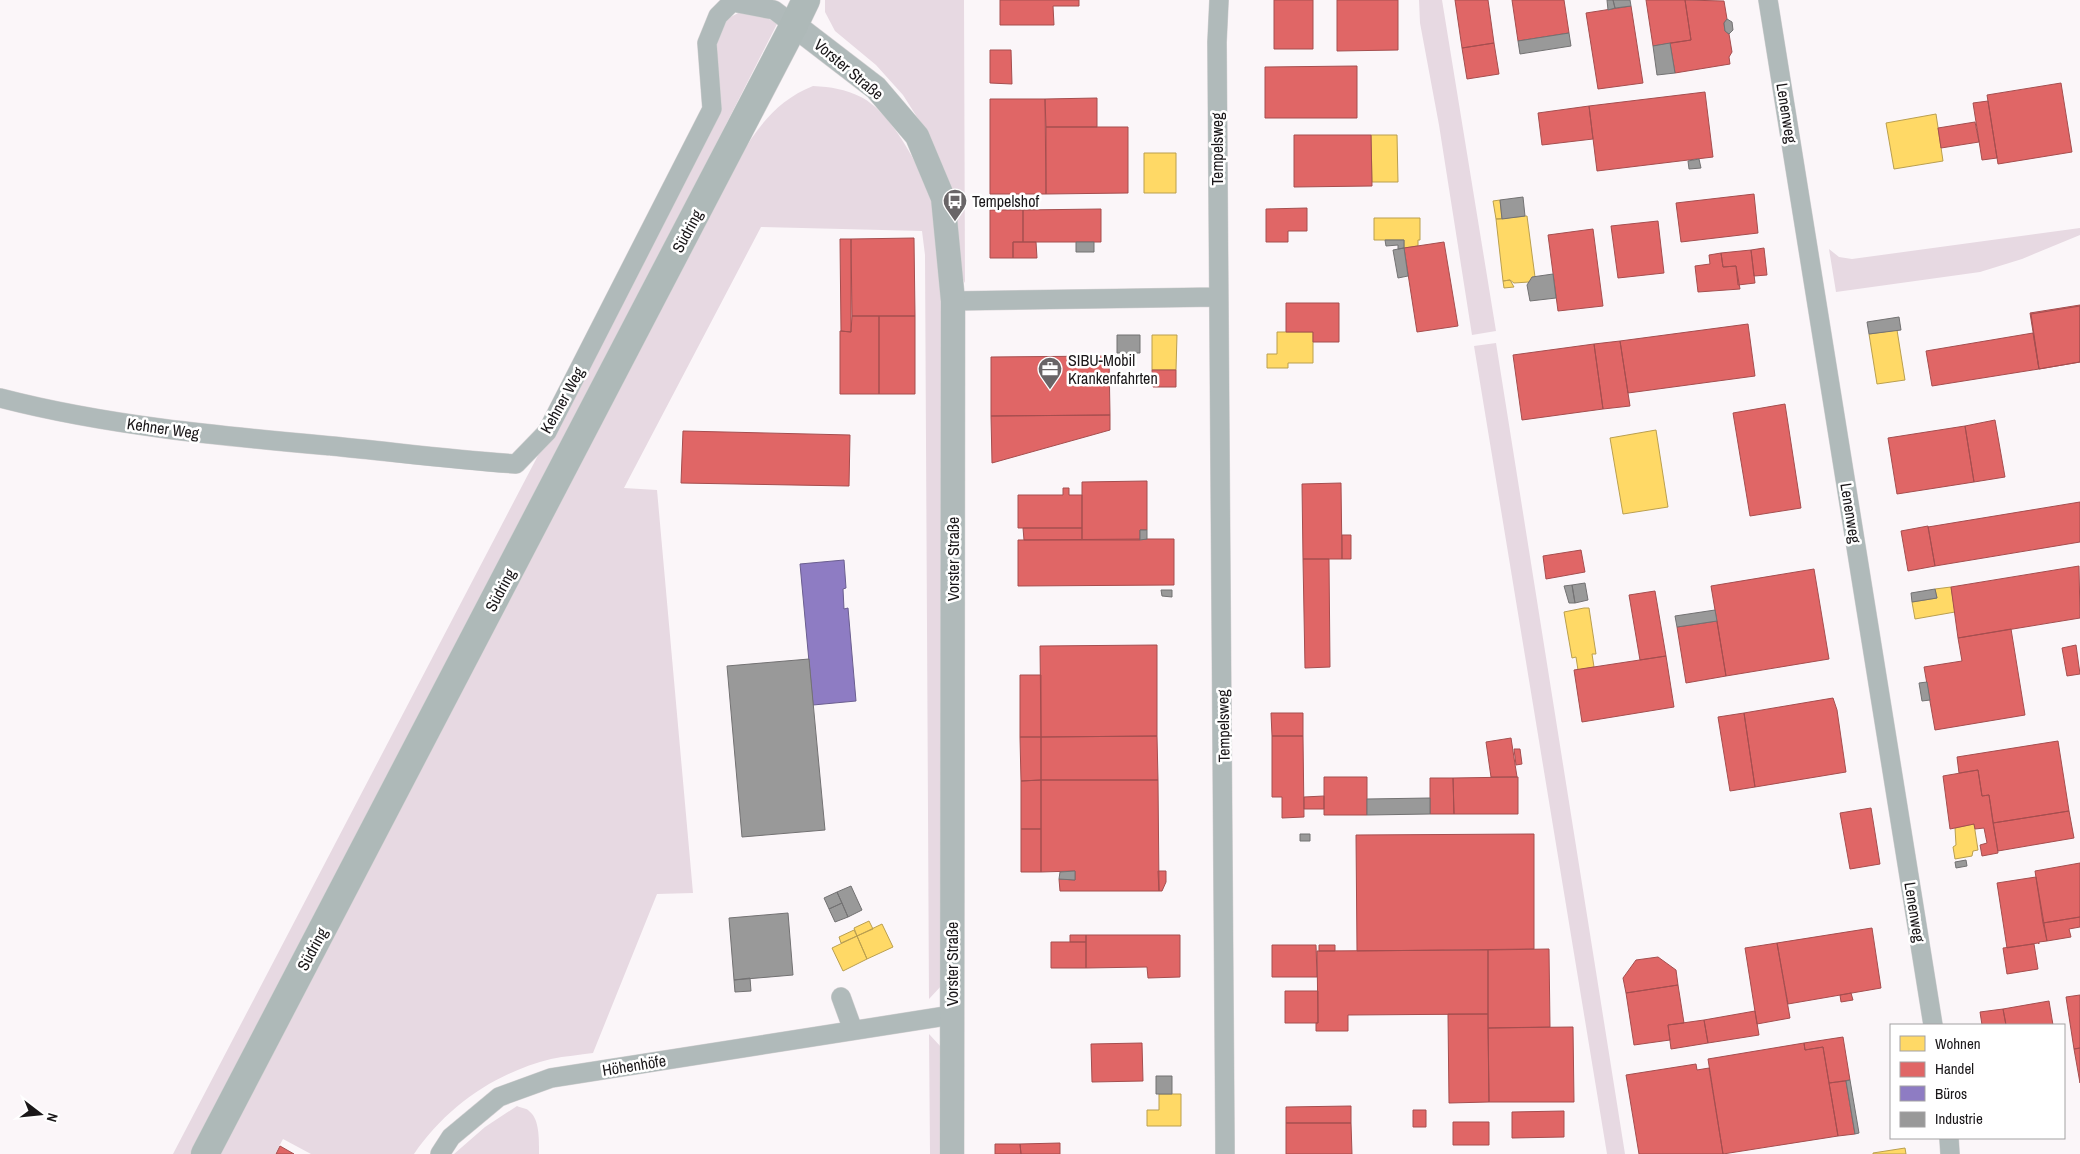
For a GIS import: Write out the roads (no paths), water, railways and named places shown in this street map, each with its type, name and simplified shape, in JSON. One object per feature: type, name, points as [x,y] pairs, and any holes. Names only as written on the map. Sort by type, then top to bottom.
[{"type":"main road","name":"Südring","points":[[204,1154],[806,0]]},
{"type":"street","name":"Tempelsweg","points":[[1219,0],[1217,42],[1217,297],[1225,843],[1225,1154]]},
{"type":"street","name":"Lenenweg","points":[[1768,0],[1933,1024]]},
{"type":"street","name":"Kehner Weg","points":[[0,398],[83,417],[227,436],[468,461],[516,464],[547,432],[712,109],[707,43],[718,16],[732,2],[774,10],[794,25]]},
{"type":"street","name":"Vorster Straße","points":[[794,25],[876,88],[917,136],[943,198],[953,301],[952,1154]]},
{"type":"street","points":[[953,301],[1217,297]]},
{"type":"street","points":[[841,997],[853,1030]]},
{"type":"street","name":"Höhenhöfe","points":[[440,1154],[451,1137],[499,1097],[551,1078],[952,1015]]},
{"type":"street","points":[[1949,1139],[1950,1154]]},
{"type":"place","name":"Tempelshof","points":[[955,222]]},
{"type":"place","name":"SIBU-Mobil Krankenfahrten","points":[[1050,390]]}]
